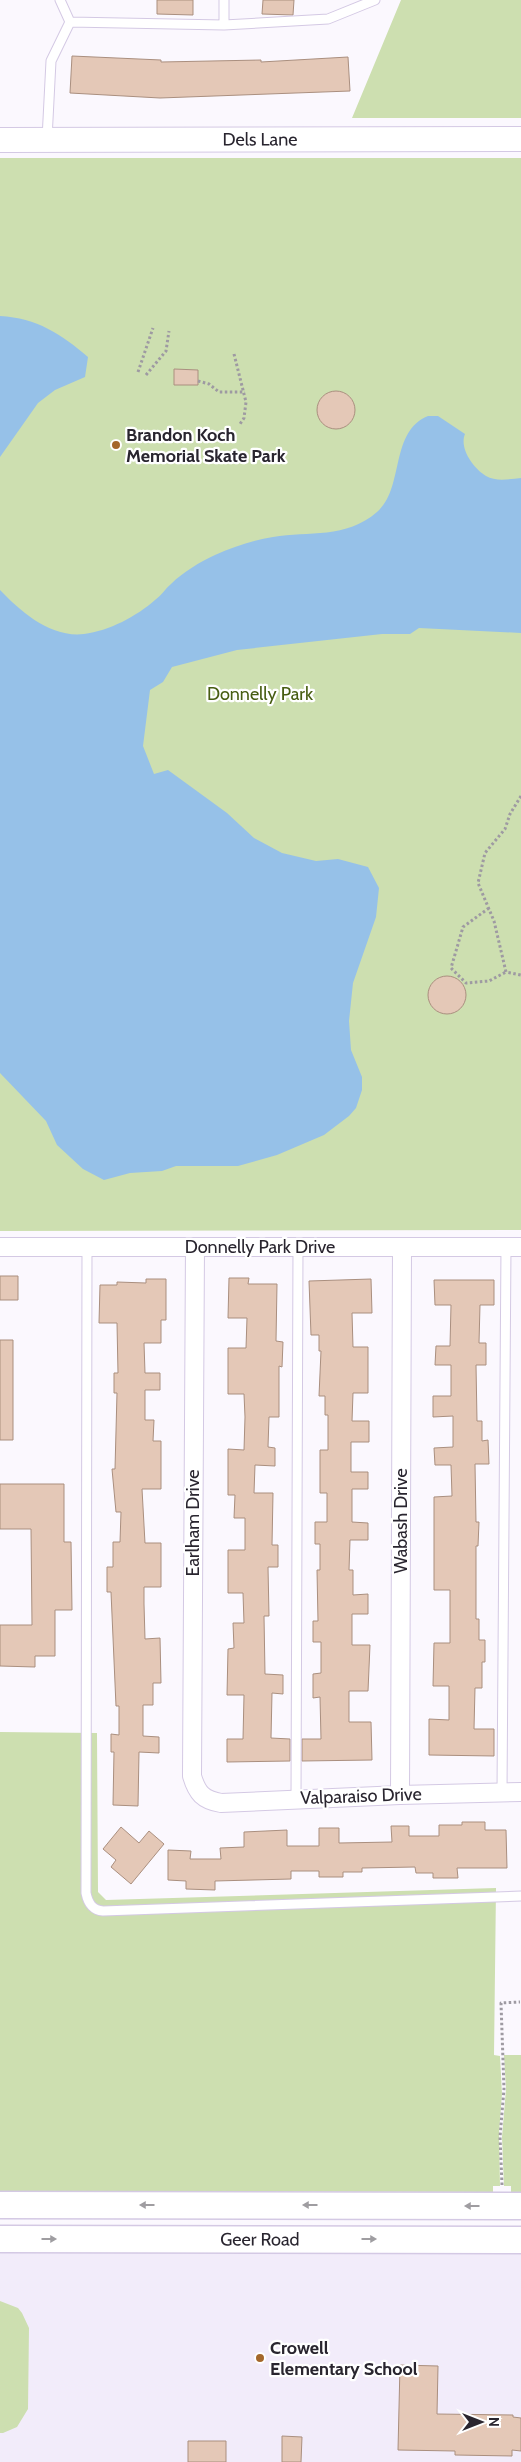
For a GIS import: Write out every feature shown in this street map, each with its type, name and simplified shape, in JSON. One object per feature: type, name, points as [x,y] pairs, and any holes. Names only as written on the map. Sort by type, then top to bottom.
[{"type":"main road","name":"Geer Road","points":[[0,2205],[521,2206]]},
{"type":"main road","name":"Geer Road","points":[[0,2239],[521,2240]]},
{"type":"street","name":"Dels Lane","points":[[0,140],[521,139]]},
{"type":"street","name":"Donnelly Park Drive","points":[[0,1247],[513,1247]]},
{"type":"street","name":"Earlham Drive","points":[[195,1247],[192,1776],[195,1788],[202,1797]]},
{"type":"street","name":"Wabash Drive","points":[[400,1794],[402,1247]]},
{"type":"street","name":"Valparaiso Drive","points":[[202,1797],[221,1803],[400,1794],[521,1792]]},
{"type":"lane","points":[[60,0],[70,22]]},
{"type":"lane","points":[[224,0],[224,25]]},
{"type":"lane","points":[[70,22],[224,25],[328,19],[375,0]]},
{"type":"lane","points":[[47,140],[51,61],[70,22]]},
{"type":"lane","points":[[87,1246],[86,1893],[91,1905],[103,1910],[521,1896]]},
{"type":"lane","points":[[296,1799],[298,1247]]},
{"type":"lane","points":[[502,1792],[513,1247]]},
{"type":"path","points":[[138,372],[153,328]]},
{"type":"path","points":[[146,375],[166,351],[169,331]]},
{"type":"path","points":[[234,354],[245,392],[244,418],[240,424]]},
{"type":"path","points":[[198,381],[209,384],[219,392],[245,392]]},
{"type":"path","points":[[506,972],[489,908],[478,883],[485,853],[505,829],[510,814],[521,796]]},
{"type":"path","points":[[489,908],[463,927],[451,968],[466,983],[489,981],[506,972],[521,975]]},
{"type":"path","points":[[502,2189],[500,2137],[504,2089],[501,2003],[520,2002]]},
{"type":"shaded area","name":"Crowell Elementary School","points":[[0,2253],[521,2253],[521,2462],[0,2462]]},
{"type":"green space","points":[[401,0],[521,0],[521,118],[352,118]]},
{"type":"green space","name":"Donnelly Park","points":[[0,158],[521,158],[521,1230],[0,1231]]},
{"type":"green space","points":[[0,1732],[97,1733],[98,1892],[106,1900],[496,1888],[494,2055],[500,2056],[502,2094],[499,2133],[500,2186],[493,2186],[493,2192],[0,2191]]},
{"type":"green space","points":[[504,2055],[521,2055],[521,2192],[511,2192],[511,2186],[504,2186],[502,2137],[506,2089]]},
{"type":"green space","points":[[0,2301],[18,2308],[29,2328],[28,2409],[17,2427],[3,2433],[0,2433]]},
{"type":"water","points":[[0,316],[26,320],[48,329],[68,341],[88,357],[85,377],[55,390],[38,403],[0,457]]},
{"type":"water","points":[[428,416],[438,416],[465,434],[464,445],[468,457],[476,468],[486,476],[499,480],[521,478],[521,633],[419,628],[410,634],[382,634],[237,650],[172,667],[163,682],[150,690],[143,746],[154,774],[168,770],[227,813],[254,838],[282,853],[316,861],[338,859],[368,867],[379,888],[376,917],[353,983],[349,1021],[351,1050],[362,1077],[362,1090],[356,1108],[349,1116],[324,1135],[277,1155],[238,1166],[176,1166],[162,1171],[130,1173],[104,1180],[83,1169],[57,1145],[46,1121],[0,1073],[0,590],[27,615],[48,628],[60,632],[84,634],[113,626],[148,606],[186,571],[222,552],[266,538],[340,530],[365,521],[386,502],[402,447],[408,434],[416,424]]},
{"type":"building","points":[[157,0],[193,0],[193,15],[157,14]]},
{"type":"building","points":[[263,0],[294,0],[293,15],[262,14]]},
{"type":"building","points":[[72,56],[161,60],[161,62],[261,60],[261,62],[348,57],[350,91],[160,98],[70,93]]},
{"type":"building","points":[[174,369],[198,370],[198,385],[174,385]]},
{"type":"building","points":[[336,391],[350,396],[355,410],[350,424],[336,429],[322,424],[317,410],[322,396]]},
{"type":"building","points":[[447,976],[461,981],[466,995],[461,1009],[447,1014],[433,1009],[428,995],[433,981]]},
{"type":"building","points":[[0,1276],[18,1276],[18,1300],[0,1300]]},
{"type":"building","points":[[229,1278],[249,1278],[248,1284],[277,1284],[276,1341],[283,1342],[282,1367],[279,1366],[279,1417],[269,1417],[268,1447],[275,1448],[275,1466],[255,1465],[254,1493],[273,1493],[272,1545],[278,1545],[278,1567],[268,1567],[269,1616],[264,1616],[265,1674],[283,1675],[283,1694],[272,1693],[271,1738],[290,1739],[290,1761],[227,1762],[227,1739],[243,1739],[244,1695],[227,1695],[228,1649],[234,1648],[233,1623],[244,1623],[243,1593],[228,1593],[228,1550],[245,1550],[245,1518],[234,1518],[235,1495],[228,1495],[228,1449],[244,1450],[245,1417],[244,1394],[228,1394],[228,1348],[246,1348],[247,1318],[228,1318]]},
{"type":"building","points":[[146,1279],[166,1279],[166,1320],[161,1320],[161,1343],[144,1343],[145,1373],[160,1373],[160,1390],[145,1390],[145,1420],[154,1420],[153,1441],[161,1441],[161,1489],[142,1489],[145,1543],[161,1543],[161,1587],[144,1587],[144,1604],[145,1639],[160,1638],[161,1683],[153,1683],[153,1705],[143,1705],[143,1736],[159,1737],[159,1753],[139,1752],[138,1806],[113,1805],[114,1752],[111,1752],[111,1734],[119,1735],[119,1706],[116,1706],[111,1592],[107,1592],[107,1567],[113,1567],[113,1542],[120,1542],[121,1512],[116,1512],[112,1469],[115,1469],[117,1393],[114,1393],[114,1373],[118,1373],[117,1323],[99,1323],[100,1285],[117,1285],[117,1282],[146,1283]]},
{"type":"building","points":[[371,1279],[372,1313],[352,1313],[353,1347],[368,1347],[368,1393],[353,1393],[352,1421],[369,1421],[369,1442],[351,1442],[351,1472],[368,1472],[368,1489],[352,1489],[352,1522],[368,1523],[368,1540],[350,1540],[349,1570],[353,1570],[353,1595],[368,1594],[368,1614],[352,1614],[352,1645],[370,1645],[368,1691],[349,1691],[349,1722],[371,1722],[372,1760],[302,1761],[302,1739],[321,1739],[320,1697],[313,1698],[313,1674],[321,1673],[321,1642],[313,1642],[313,1621],[318,1621],[317,1570],[320,1570],[320,1544],[315,1544],[315,1522],[327,1522],[327,1493],[320,1493],[320,1450],[328,1450],[328,1415],[325,1415],[325,1396],[319,1396],[321,1351],[319,1351],[319,1335],[311,1335],[309,1281]]},
{"type":"building","points":[[434,1280],[494,1280],[494,1305],[480,1305],[479,1343],[486,1343],[486,1365],[476,1365],[477,1421],[482,1421],[482,1441],[488,1440],[489,1464],[475,1464],[476,1522],[479,1522],[478,1546],[476,1546],[476,1619],[479,1619],[479,1640],[485,1640],[485,1662],[482,1662],[482,1688],[475,1688],[474,1729],[494,1729],[494,1756],[429,1755],[429,1719],[449,1720],[449,1686],[433,1686],[434,1643],[450,1643],[450,1590],[434,1590],[434,1497],[452,1496],[451,1465],[435,1465],[434,1448],[453,1447],[453,1416],[433,1417],[433,1396],[451,1396],[451,1365],[435,1365],[436,1346],[450,1346],[451,1305],[435,1305]]},
{"type":"building","points":[[0,1340],[13,1340],[13,1440],[0,1440]]},
{"type":"building","points":[[0,1484],[64,1484],[64,1542],[71,1542],[72,1610],[55,1610],[55,1656],[35,1656],[35,1667],[0,1666],[0,1625],[32,1625],[31,1529],[0,1529]]},
{"type":"building","points":[[462,1822],[485,1822],[485,1830],[506,1830],[507,1868],[457,1868],[458,1878],[433,1878],[433,1873],[416,1873],[415,1867],[362,1868],[362,1872],[343,1872],[343,1877],[319,1877],[319,1871],[291,1871],[291,1879],[215,1881],[215,1890],[186,1889],[186,1881],[168,1880],[168,1850],[191,1851],[190,1859],[221,1859],[220,1848],[244,1847],[244,1832],[287,1830],[287,1846],[319,1846],[319,1828],[339,1828],[339,1843],[392,1842],[391,1826],[409,1826],[409,1836],[439,1836],[439,1825],[462,1825]]},
{"type":"building","points":[[121,1827],[139,1843],[149,1831],[164,1844],[131,1884],[111,1867],[116,1860],[103,1849]]},
{"type":"building","points":[[400,2365],[438,2366],[437,2414],[513,2415],[513,2417],[521,2418],[521,2451],[512,2450],[512,2456],[455,2455],[455,2451],[398,2450]]},
{"type":"building","points":[[282,2436],[302,2437],[301,2462],[282,2462]]},
{"type":"building","points":[[188,2441],[226,2441],[226,2462],[188,2462]]},
{"type":"place","name":"Brandon Koch Memorial Skate Park","points":[[116,445]]},
{"type":"place","name":"Crowell Elementary School","points":[[260,2358]]}]
